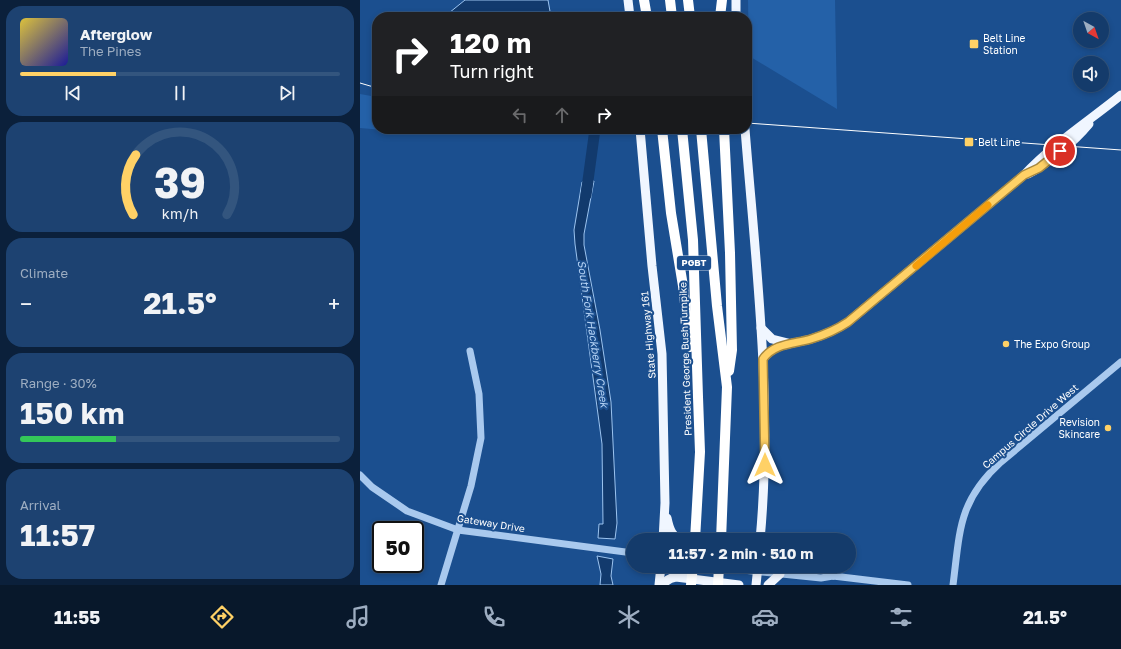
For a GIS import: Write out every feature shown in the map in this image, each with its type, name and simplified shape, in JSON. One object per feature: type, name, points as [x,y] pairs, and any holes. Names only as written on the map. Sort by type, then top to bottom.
[{"type":"highway","points":[[644,0],[646,12]]},
{"type":"highway","points":[[670,0],[671,12]]},
{"type":"highway","points":[[688,0],[689,12]]},
{"type":"highway","points":[[721,12],[722,0]]},
{"type":"highway","points":[[663,134],[671,212],[686,309],[693,378],[698,397]]},
{"type":"highway","name":"President George Bush Turnpike","points":[[682,134],[693,240],[700,452],[696,533]]},
{"type":"highway","name":"PGBT","points":[[701,134],[717,306],[727,387],[721,533]]},
{"type":"highway","points":[[724,134],[730,253],[732,350],[727,387]]},
{"type":"highway","points":[[691,585],[692,573]]},
{"type":"highway","points":[[718,585],[719,573]]},
{"type":"main road","points":[[628,0],[629,12]]},
{"type":"main road","points":[[736,0],[736,12]]},
{"type":"main road","points":[[763,359],[774,349],[826,334],[848,322],[1024,175],[1035,163],[1077,128],[1095,117],[1121,95]]},
{"type":"main road","name":"State Highway 161","points":[[640,134],[652,266],[662,354],[665,503],[663,533]]},
{"type":"main road","points":[[744,134],[763,359],[765,465],[760,533]]},
{"type":"main road","points":[[761,328],[772,339],[788,344]]},
{"type":"main road","points":[[665,503],[669,529],[672,533]]},
{"type":"main road","points":[[658,585],[660,573]]},
{"type":"main road","points":[[756,585],[758,573]]},
{"type":"main road","points":[[768,585],[780,574]]},
{"type":"main road","points":[[663,585],[670,578],[676,577],[739,585]]},
{"type":"street","points":[[441,585],[471,486],[481,438],[479,394],[470,352]]},
{"type":"street","name":"Campus Circle Drive West","points":[[953,585],[960,528],[969,501],[977,488],[990,472],[1001,462],[1121,362]]},
{"type":"street","name":"Gateway Drive","points":[[360,475],[372,487],[407,511],[458,530],[626,552]]},
{"type":"street","points":[[776,573],[821,578],[833,576],[908,585]]},
{"type":"street","points":[[828,573],[833,576]]},
{"type":"shaded area","points":[[748,0],[835,0],[837,109],[752,58],[752,12],[748,12]]},
{"type":"shaded area","points":[[360,94],[372,96],[372,129],[360,128]]},
{"type":"water","points":[[465,0],[548,0],[550,12],[450,12]]},
{"type":"water","points":[[594,181],[584,234],[584,245],[600,330],[611,402],[617,523],[615,539],[598,538],[599,524],[603,524],[602,444],[574,230],[582,182]]},
{"type":"water","points":[[597,556],[613,559],[611,576],[613,585],[600,585],[601,574]]},
{"type":"waterway","name":"South Fork Hackberry Creek","points":[[586,195],[594,134]]},
{"type":"tram line","points":[[360,83],[372,87]]},
{"type":"tram line","points":[[752,123],[1121,150]]},
{"type":"slow traffic","points":[[916,266],[988,205]]},
{"type":"place","name":"Belt Line Station","points":[[974,44]]},
{"type":"place","name":"Belt Line","points":[[969,142]]},
{"type":"place","name":"The Expo Group","points":[[1006,344]]},
{"type":"place","name":"Revision Skincare","points":[[1108,428]]},
{"type":"route","points":[[765,465],[763,359],[766,355],[776,348],[826,334],[848,322],[1024,175],[1039,168],[1060,151]]}]
